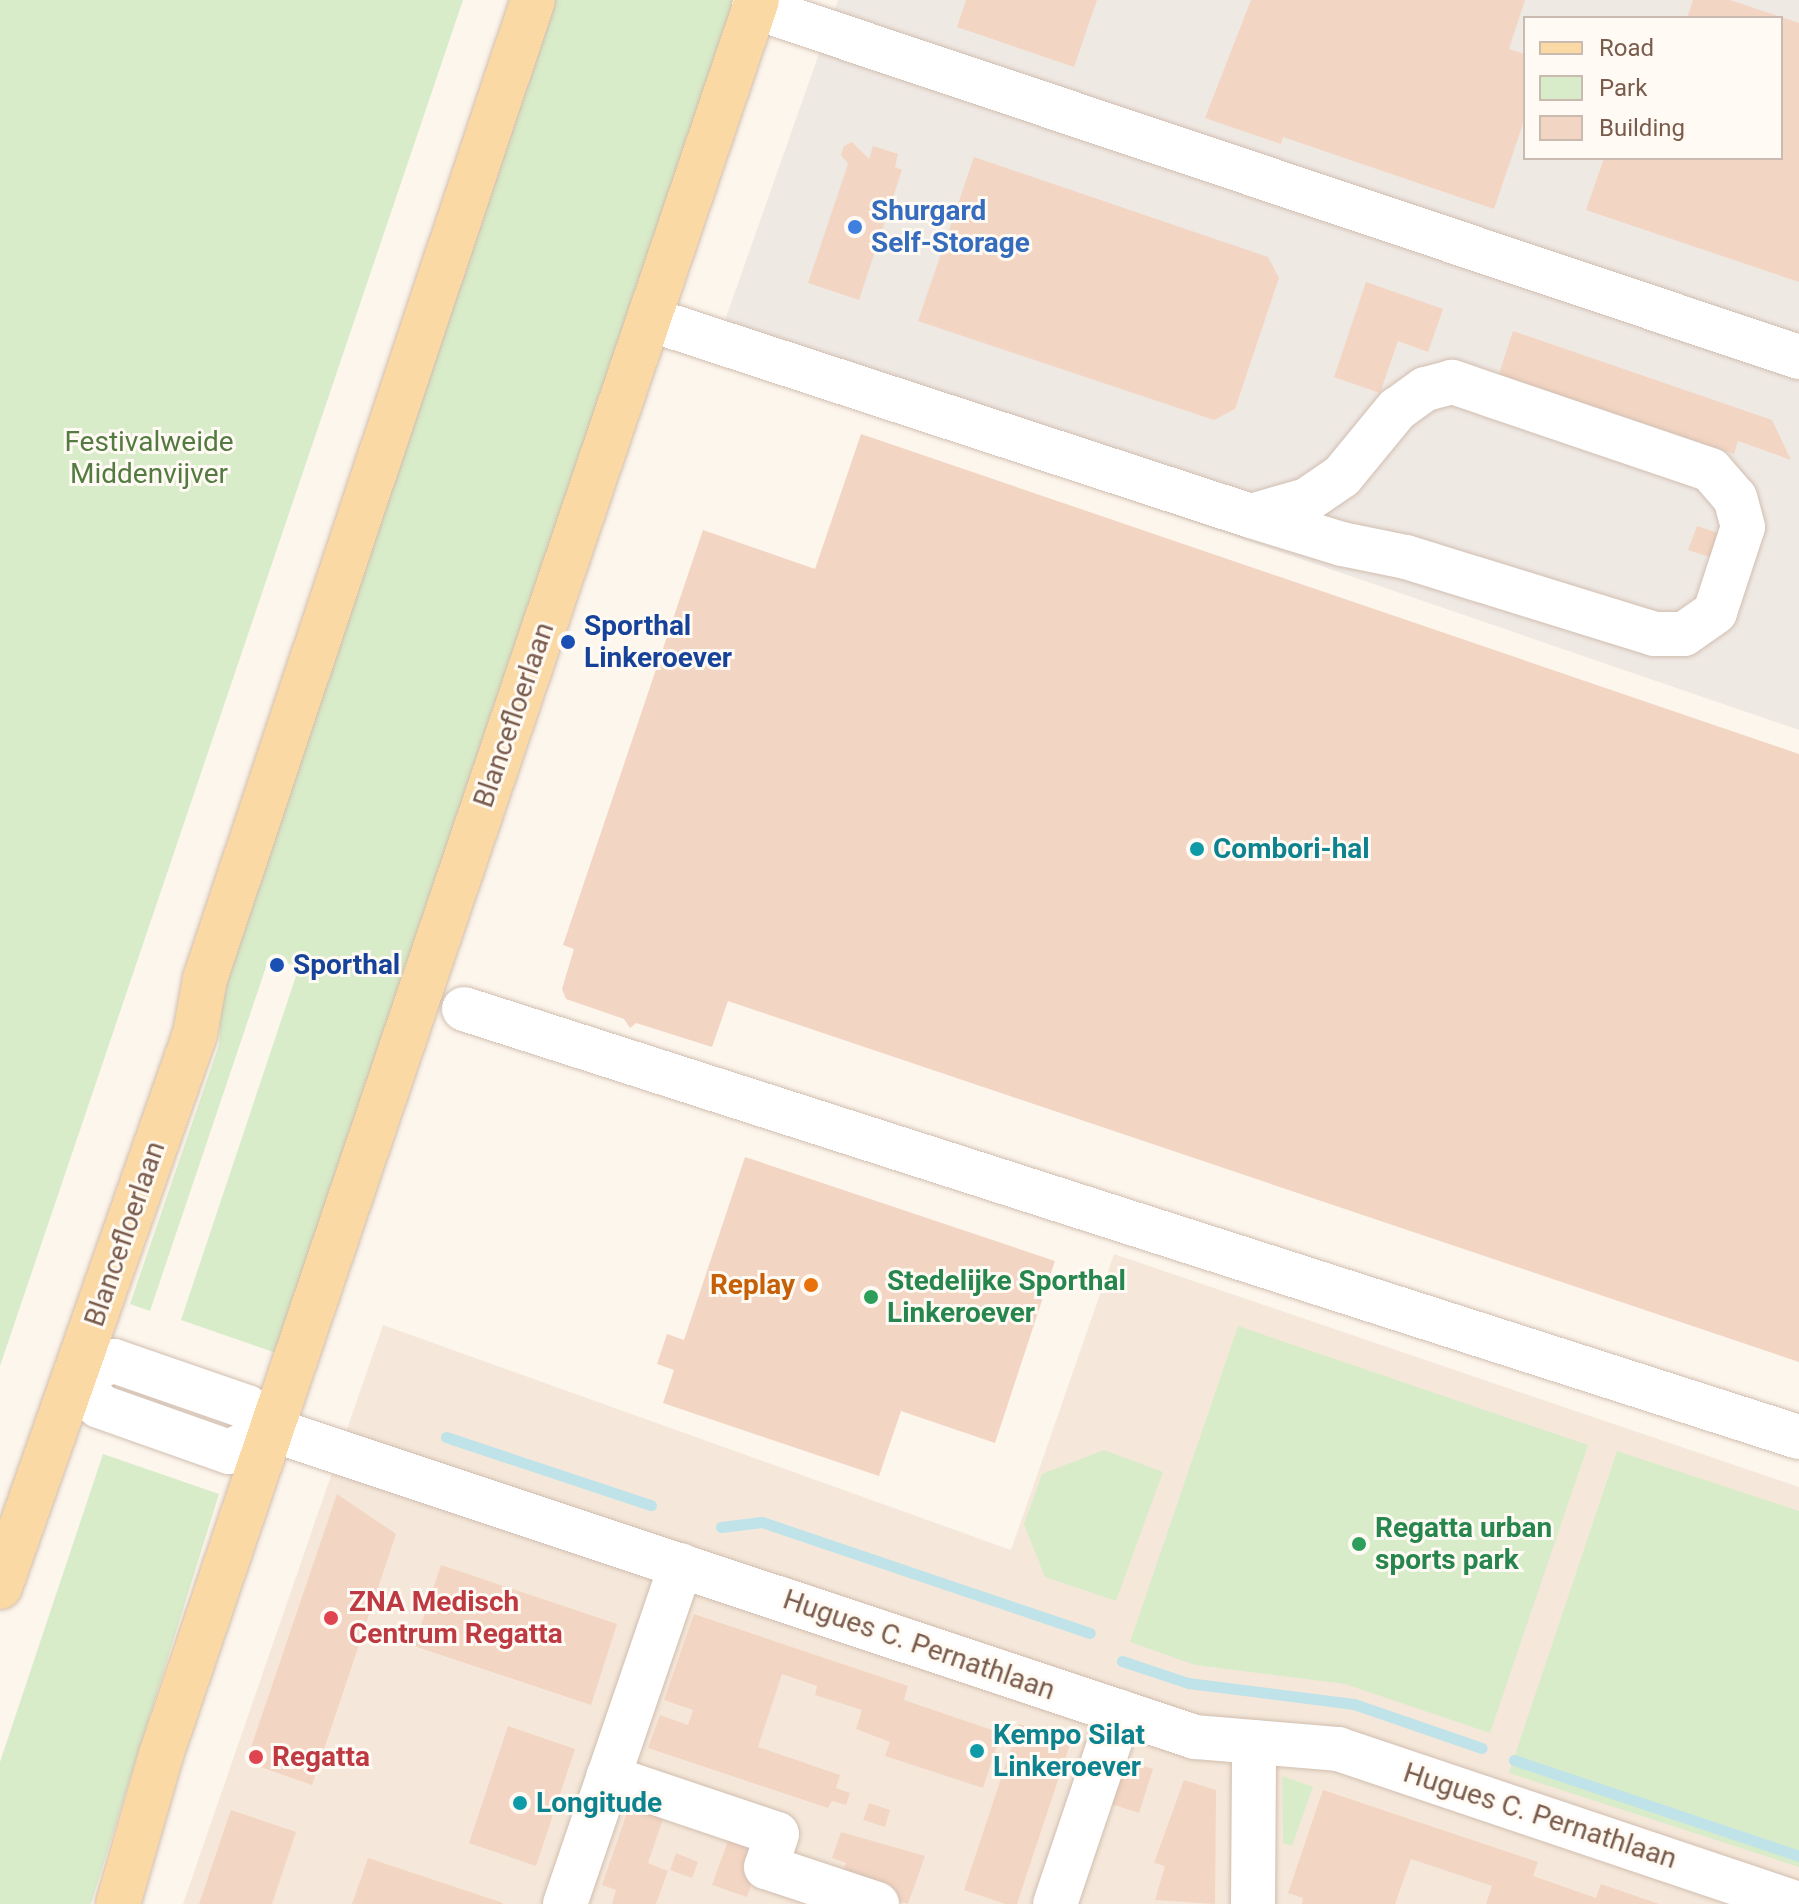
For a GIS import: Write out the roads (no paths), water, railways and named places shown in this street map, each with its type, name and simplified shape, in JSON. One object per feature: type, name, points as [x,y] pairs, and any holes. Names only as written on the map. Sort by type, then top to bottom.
[{"type":"main road","name":"Blancefloerlaan","points":[[0,1587],[195,1034],[205,979],[533,0]]},
{"type":"main road","name":"Blancefloerlaan","points":[[118,1904],[161,1755],[756,4]]},
{"type":"street","points":[[756,4],[1799,357]]},
{"type":"street","points":[[649,319],[1251,516],[1342,544],[1406,557],[1654,634],[1684,634],[1715,612],[1743,527],[1735,498],[1711,470],[1452,382],[1425,389],[1397,409],[1342,476],[1307,500],[1251,516]]},
{"type":"street","points":[[464,1009],[1799,1437]]},
{"type":"street","points":[[76,1374],[99,1406],[229,1452],[273,1430]]},
{"type":"street","name":"Hugues C. Pernathlaan","points":[[273,1430],[1195,1737],[1338,1749],[1705,1889],[1799,1904]]},
{"type":"street","points":[[565,1904],[681,1565]]},
{"type":"street","points":[[1055,1904],[1120,1712]]},
{"type":"street","points":[[1253,1904],[1254,1742]]},
{"type":"street","points":[[608,1777],[777,1834],[766,1867],[866,1900]]},
{"type":"waterway","points":[[446,1437],[651,1505]]},
{"type":"waterway","points":[[721,1527],[762,1522],[1090,1633]]},
{"type":"waterway","points":[[1122,1661],[1188,1683],[1354,1704],[1482,1748]]},
{"type":"waterway","points":[[1514,1760],[1799,1856]]},
{"type":"place","name":"Shurgard Self-Storage","points":[[855,227]]},
{"type":"place","name":"Sporthal Linkeroever","points":[[568,642]]},
{"type":"place","name":"Combori-hal","points":[[1197,849]]},
{"type":"place","name":"Sporthal","points":[[277,965]]},
{"type":"place","name":"Replay","points":[[811,1285]]},
{"type":"place","name":"Stedelijke Sporthal Linkeroever","points":[[871,1297]]},
{"type":"place","name":"Regatta urban sports park","points":[[1359,1544]]},
{"type":"place","name":"ZNA Medisch Centrum Regatta","points":[[331,1618]]},
{"type":"place","name":"Kempo Silat Linkeroever","points":[[977,1751]]},
{"type":"place","name":"Regatta","points":[[256,1757]]},
{"type":"place","name":"Longitude","points":[[520,1803]]},
{"type":"park label","name":"Festivalweide Middenvijver","points":[[149,458]]}]
